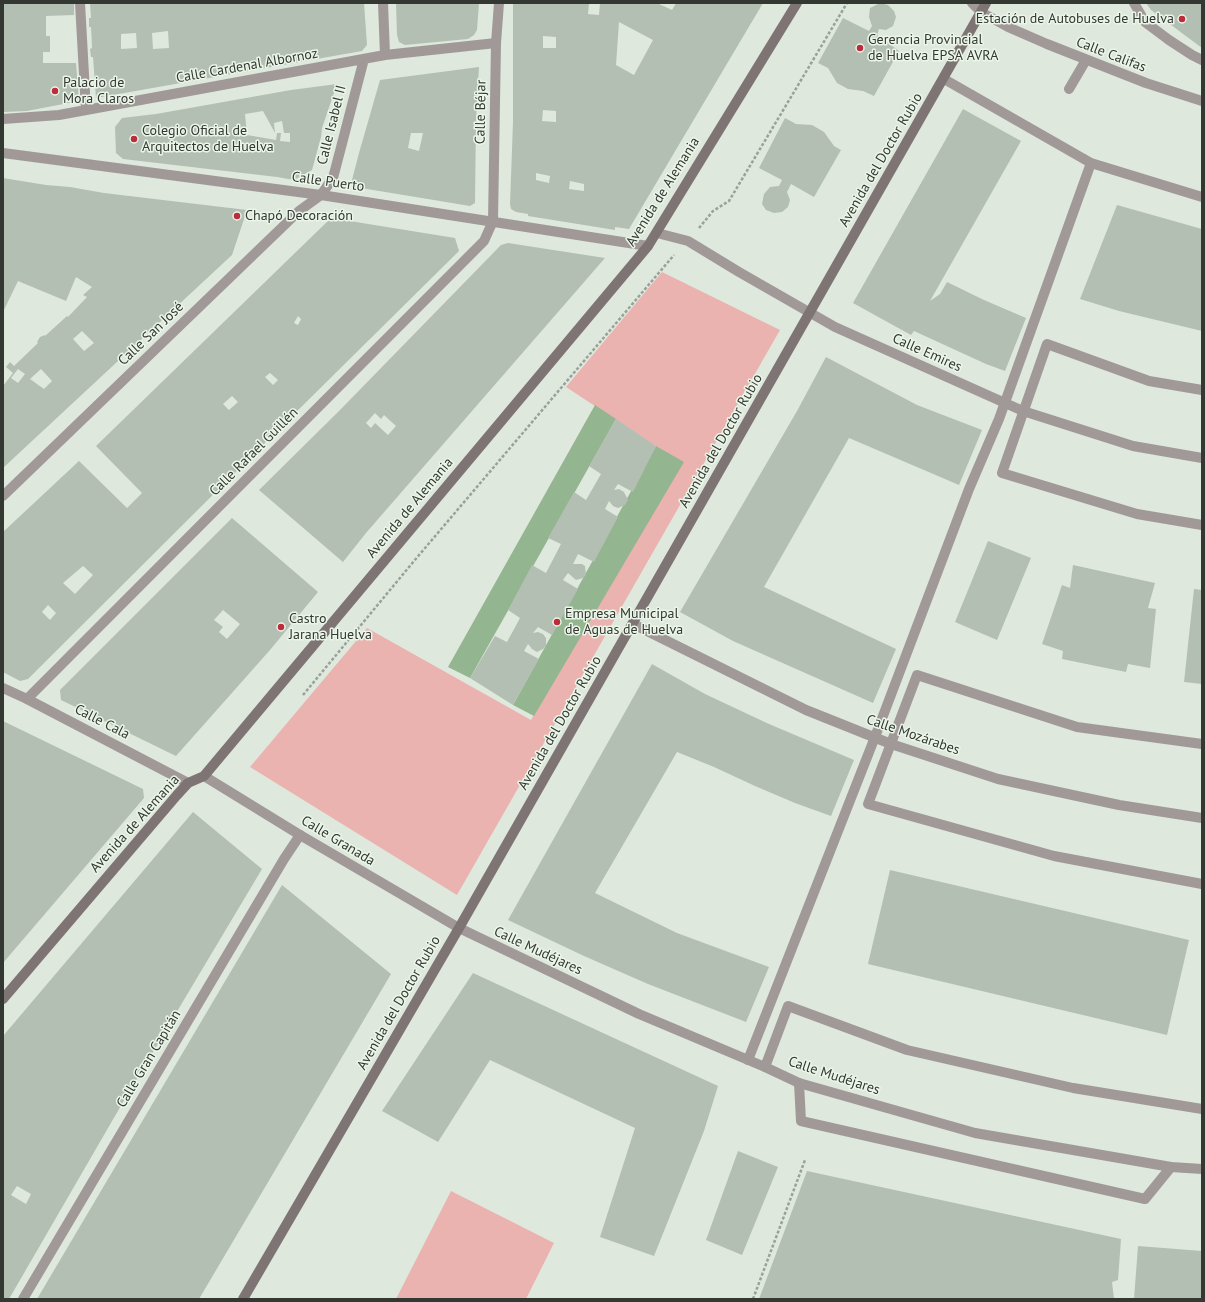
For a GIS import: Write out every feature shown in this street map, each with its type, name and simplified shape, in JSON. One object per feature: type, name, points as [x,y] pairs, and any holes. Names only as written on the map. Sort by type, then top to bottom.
[{"type":"main road","name":"Avenida de Alemania","points":[[3,999],[188,783],[204,776],[648,246],[797,3]]},
{"type":"main road","name":"Avenida del Doctor Rubio","points":[[243,1299],[459,928],[984,8]]},
{"type":"street","points":[[80,3],[86,110]]},
{"type":"street","points":[[383,3],[385,55]]},
{"type":"street","name":"Calle Béjar","points":[[493,221],[496,43],[499,3]]},
{"type":"street","name":"Calle Califas","points":[[972,3],[984,8],[1008,27],[1086,60],[1146,83],[1202,101]]},
{"type":"street","points":[[1134,3],[1145,22],[1169,40],[1202,60]]},
{"type":"street","name":"Calle Cardenal Albornoz","points":[[3,119],[59,115],[385,55],[496,43]]},
{"type":"street","name":"Calle Isabel II","points":[[321,194],[333,178],[364,59]]},
{"type":"street","points":[[1069,90],[1086,60]]},
{"type":"street","points":[[944,79],[1091,163],[1202,197]]},
{"type":"street","name":"Calle Puerto","points":[[3,153],[321,194],[648,246]]},
{"type":"street","points":[[748,1060],[875,737],[969,489],[1005,403],[1091,163]]},
{"type":"street","name":"Calle San José","points":[[3,496],[299,211],[321,194]]},
{"type":"street","name":"Calle Rafael Guillén","points":[[27,699],[484,241],[493,221]]},
{"type":"street","name":"Calle Emires","points":[[657,233],[688,241],[738,272],[835,327],[1023,411],[1133,446],[1202,458]]},
{"type":"street","points":[[1202,390],[1149,381],[1047,344],[1002,473],[1137,514],[1202,525]]},
{"type":"street","name":"Calle Mozárabes","points":[[633,624],[806,710],[891,744],[998,779],[1119,805],[1202,818]]},
{"type":"street","points":[[1202,744],[1077,727],[917,675],[868,804],[1054,856],[1202,884]]},
{"type":"street","name":"Calle Cala","points":[[3,688],[188,783]]},
{"type":"street","name":"Calle Granada","points":[[204,776],[300,835],[459,928]]},
{"type":"street","name":"Calle Gran Capitán","points":[[23,1299],[275,872],[300,835]]},
{"type":"street","name":"Calle Mudéjares","points":[[459,928],[639,1014],[765,1067],[799,1083],[975,1133],[1171,1167],[1202,1169]]},
{"type":"street","points":[[765,1067],[788,1006],[907,1050],[1073,1088],[1202,1109]]},
{"type":"street","points":[[799,1083],[801,1121],[1145,1199],[1171,1167]]},
{"type":"path","points":[[303,695],[414,561],[668,262],[713,211],[729,201],[847,3]]},
{"type":"path","points":[[754,1299],[805,1160]]},
{"type":"shaded area","points":[[662,272],[780,330],[457,895],[250,767],[367,628],[531,720],[677,460],[566,387]]},
{"type":"shaded area","points":[[595,405],[616,419],[470,678],[448,667]]},
{"type":"shaded area","points":[[656,446],[684,462],[534,716],[513,705]]},
{"type":"shaded area","points":[[451,1191],[554,1243],[526,1299],[396,1299]]},
{"type":"building","points":[[3,3],[74,3],[74,15],[46,16],[46,36],[50,36],[50,52],[43,52],[43,63],[76,63],[79,101],[27,111],[3,112]]},
{"type":"building","points":[[90,3],[364,3],[367,45],[362,51],[96,98],[93,57],[91,57],[90,49],[92,48],[89,18],[91,18]],"holes":[[[168,31],[169,48],[153,49],[152,33]],[[136,33],[137,48],[121,49],[121,34]]]},
{"type":"building","points":[[396,3],[479,3],[477,30],[474,35],[468,39],[405,45],[399,42],[397,35]]},
{"type":"building","points":[[513,3],[589,3],[588,14],[599,15],[600,3],[657,3],[672,10],[676,3],[763,3],[629,229],[615,227],[615,230],[528,216],[528,214],[516,212],[511,209]],"holes":[[[619,22],[653,40],[634,75],[616,65]],[[543,36],[556,37],[556,48],[543,48]],[[543,110],[556,111],[556,122],[542,121]],[[536,173],[550,176],[549,183],[536,180]],[[570,181],[584,184],[584,191],[569,189]]]},
{"type":"building","name":"Gerencia Provincial de Huelva EPSA AVRA","points":[[880,3],[888,5],[894,11],[896,17],[893,26],[886,30],[879,29],[877,35],[899,51],[874,96],[863,91],[848,89],[837,83],[828,68],[818,63],[843,18],[869,31],[872,26],[869,17],[870,8]]},
{"type":"building","name":"Estación de Autobuses de Huelva","points":[[1146,3],[1202,3],[1202,48],[1151,10]]},
{"type":"building","points":[[479,67],[476,118],[475,203],[470,206],[353,186],[352,180],[380,80]],"holes":[[[411,133],[423,133],[419,151],[408,148]]]},
{"type":"building","points":[[337,84],[322,128],[312,170],[294,180],[123,159],[116,153],[115,127],[122,118],[156,114],[291,90]],"holes":[[[263,111],[275,133],[274,123],[282,121],[284,133],[290,133],[290,142],[280,141],[281,133],[277,133],[276,140],[247,135],[245,114]]]},
{"type":"building","points":[[963,109],[1021,141],[930,301],[940,294],[947,282],[1026,318],[1005,371],[986,364],[914,331],[911,335],[853,303]]},
{"type":"building","points":[[785,118],[796,124],[812,125],[824,132],[834,146],[841,150],[814,197],[791,184],[787,192],[790,200],[788,207],[782,212],[774,213],[766,210],[762,204],[764,194],[770,187],[779,186],[782,180],[759,168]]},
{"type":"building","points":[[3,178],[104,193],[247,210],[232,255],[3,468],[3,386],[13,373],[6,367],[10,362],[14,366],[38,343],[37,342],[40,337],[45,336],[67,316],[68,317],[87,297],[83,295],[92,287],[76,277],[66,301],[18,281],[3,312]],"holes":[[[82,331],[94,343],[84,351],[73,339]],[[18,369],[25,374],[18,383],[11,378]],[[41,369],[52,381],[44,389],[30,379]]]},
{"type":"building","points":[[1117,205],[1202,229],[1202,331],[1119,311],[1080,299]]},
{"type":"building","points":[[331,218],[455,238],[459,251],[28,679],[20,681],[3,672],[3,532],[79,461],[127,508],[142,493],[96,446]],"holes":[[[298,316],[301,319],[298,325],[294,323]],[[270,373],[278,380],[273,385],[265,377]],[[232,396],[238,402],[229,410],[223,404]],[[83,566],[93,575],[75,594],[63,583]],[[48,605],[56,613],[50,620],[42,612]]]},
{"type":"building","points":[[508,243],[605,258],[366,533],[343,562],[259,490],[340,410],[501,245]],"holes":[[[375,413],[381,419],[384,415],[396,426],[388,435],[375,423],[371,428],[366,423]]]},
{"type":"building","points":[[826,357],[917,405],[982,430],[959,485],[849,438],[764,587],[896,649],[873,703],[733,641],[680,612],[797,411]]},
{"type":"building","points":[[616,419],[656,446],[633,492],[618,484],[614,490],[619,489],[624,492],[628,500],[625,505],[618,508],[613,506],[609,501],[605,509],[618,517],[594,562],[578,554],[573,564],[582,564],[585,566],[586,575],[583,578],[576,580],[568,573],[563,580],[578,589],[552,635],[538,627],[533,633],[538,632],[543,634],[546,638],[546,646],[537,652],[528,644],[524,651],[539,659],[513,705],[470,678],[495,636],[507,642],[520,618],[508,610],[532,565],[546,573],[561,544],[548,538],[574,492],[586,500],[601,474],[589,466]]},
{"type":"building","points":[[232,518],[318,592],[270,650],[176,756],[61,700],[60,690]],"holes":[[[223,610],[240,624],[227,639],[219,632],[223,627],[214,620]]]},
{"type":"building","points":[[988,541],[1031,558],[997,640],[955,622]]},
{"type":"building","points":[[1073,565],[1155,583],[1148,608],[1156,609],[1150,668],[1128,664],[1126,672],[1062,659],[1063,651],[1042,644],[1062,585],[1070,588]]},
{"type":"building","points":[[1194,589],[1202,590],[1202,684],[1184,682]]},
{"type":"building","points":[[652,664],[705,694],[769,724],[854,760],[831,816],[795,803],[677,752],[595,893],[677,933],[769,967],[746,1022],[648,984],[508,920]]},
{"type":"building","points":[[3,721],[143,789],[144,798],[3,963]]},
{"type":"building","points":[[193,812],[262,869],[126,1097],[9,1299],[3,1299],[3,1036]],"holes":[[[17,1186],[31,1194],[26,1204],[11,1195]]]},
{"type":"building","points":[[890,870],[1189,940],[1167,1035],[868,964]]},
{"type":"building","points":[[282,885],[391,974],[199,1299],[37,1299]]},
{"type":"building","points":[[473,973],[718,1086],[704,1131],[654,1256],[600,1237],[635,1128],[490,1060],[438,1142],[382,1111]]},
{"type":"building","points":[[738,1151],[778,1167],[742,1255],[706,1240]]},
{"type":"building","points":[[807,1171],[1121,1239],[1118,1280],[1112,1282],[1114,1299],[759,1299]]},
{"type":"building","points":[[1138,1246],[1202,1251],[1202,1299],[1134,1299]]},
{"type":"place","name":"Estación de Autobuses de Huelva","points":[[1182,19]]},
{"type":"place","name":"Gerencia Provincial de Huelva EPSA AVRA","points":[[860,48]]},
{"type":"place","name":"Palacio de Mora Claros","points":[[55,91]]},
{"type":"place","name":"Colegio Oficial de Arquitectos de Huelva","points":[[134,139]]},
{"type":"place","name":"Chapó Decoración","points":[[237,216]]},
{"type":"place","name":"Empresa Municipal de Aguas de Huelva","points":[[557,622]]},
{"type":"place","name":"Castro Jarana Huelva","points":[[281,627]]}]
